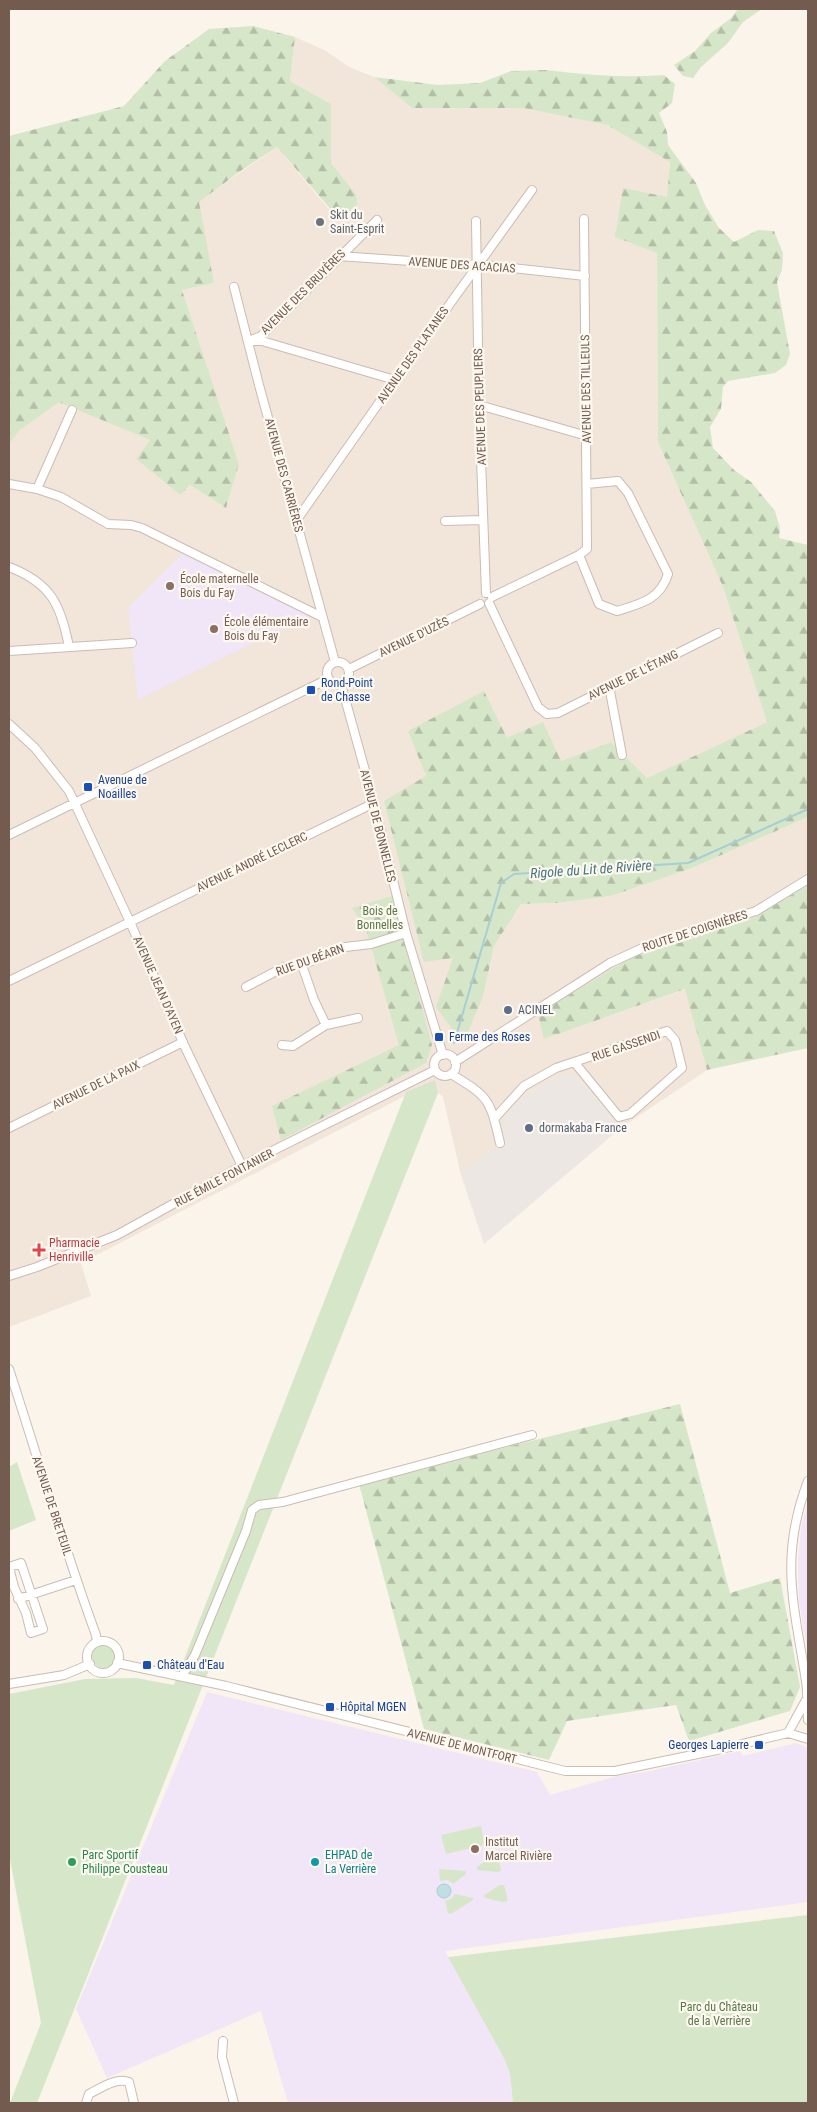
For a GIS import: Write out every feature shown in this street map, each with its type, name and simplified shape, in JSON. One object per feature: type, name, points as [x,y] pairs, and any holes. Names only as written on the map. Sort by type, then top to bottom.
[{"type":"street","name":"AVENUE DES PLATANES","points":[[296,521],[532,190]]},
{"type":"street","name":"AVENUE DES TILLEULS","points":[[580,555],[587,550],[588,544],[584,218]]},
{"type":"street","name":"AVENUE DES BRUYÈRES","points":[[249,341],[262,336],[376,220]]},
{"type":"street","name":"AVENUE DES PEUPLIERS","points":[[476,221],[479,404],[483,520],[489,598]]},
{"type":"street","name":"AVENUE DES ACACIAS","points":[[339,256],[468,265],[478,264],[584,276]]},
{"type":"street","name":"AVENUE DES CARRIÈRES","points":[[234,288],[335,662]]},
{"type":"street","points":[[249,341],[262,341],[395,380]]},
{"type":"street","points":[[479,404],[586,436]]},
{"type":"street","points":[[37,489],[72,410]]},
{"type":"street","points":[[489,598],[580,555],[599,604],[617,612],[649,601],[665,585],[668,574],[628,493],[618,481],[587,484]]},
{"type":"street","points":[[9,484],[37,489],[73,502],[108,524],[131,525],[142,528],[322,617]]},
{"type":"street","points":[[445,521],[483,520]]},
{"type":"street","points":[[9,567],[29,575],[50,594],[64,618],[69,647]]},
{"type":"street","name":"AVENUE D'UZÈS","points":[[349,669],[489,598]]},
{"type":"street","name":"AVENUE DE L'ÉTANG","points":[[489,598],[538,707],[547,714],[558,713],[718,633]]},
{"type":"street","points":[[11,651],[132,643]]},
{"type":"street","points":[[335,662],[342,662],[349,669],[347,680],[341,684],[333,683],[328,679],[327,668],[335,662]]},
{"type":"street","points":[[9,835],[328,679]]},
{"type":"street","name":"AVENUE DE BONNELLES","points":[[341,684],[374,803],[406,933],[443,1055]]},
{"type":"street","points":[[609,686],[622,755]]},
{"type":"street","name":"AVENUE JEAN D'AYEN","points":[[9,724],[35,748],[53,769],[75,803],[183,1042],[242,1166]]},
{"type":"street","name":"AVENUE ANDRÉ LECLERC","points":[[9,981],[374,803]]},
{"type":"street","name":"ROUTE DE COIGNIÈRES","points":[[455,1062],[610,963],[649,945],[756,911],[808,880]]},
{"type":"street","name":"RUE DU BÉARN","points":[[246,987],[284,967],[302,965],[345,947],[370,944],[406,933]]},
{"type":"street","points":[[302,965],[314,1000],[326,1025]]},
{"type":"street","points":[[282,1045],[293,1046],[326,1025],[358,1018]]},
{"type":"street","name":"RUE GASSENDI","points":[[494,1119],[524,1086],[556,1068],[667,1031],[675,1040],[682,1068],[630,1114],[619,1117],[575,1063]]},
{"type":"street","name":"AVENUE DE LA PAIX","points":[[9,1128],[183,1042]]},
{"type":"street","points":[[451,1074],[455,1068],[455,1062],[450,1056],[443,1055],[435,1060],[436,1070],[441,1075],[451,1074],[482,1094],[488,1103],[494,1119],[500,1143]]},
{"type":"street","name":"RUE ÉMILE FONTANIER","points":[[9,1276],[37,1267],[117,1235],[242,1166],[436,1070]]},
{"type":"street","name":"AVENUE DE BRETEUIL","points":[[9,1369],[97,1642]]},
{"type":"street","points":[[182,1676],[195,1654],[246,1531],[252,1510],[259,1505],[283,1502],[532,1435]]},
{"type":"street","points":[[808,1482],[798,1508],[790,1552],[791,1590],[806,1683],[808,1720]]},
{"type":"street","points":[[21,1563],[32,1594],[43,1629],[31,1633],[26,1613],[18,1599],[9,1567],[21,1563]]},
{"type":"street","points":[[18,1599],[76,1580]]},
{"type":"street","points":[[102,1641],[113,1644],[118,1653],[118,1663],[114,1668],[106,1672],[96,1671],[90,1664],[88,1654],[97,1642],[102,1641]]},
{"type":"street","name":"AVENUE DE MONTFORT","points":[[118,1663],[182,1676],[565,1771],[600,1772],[632,1768],[788,1733]]},
{"type":"street","points":[[9,1684],[64,1675],[90,1664]]},
{"type":"street","points":[[806,1700],[788,1733],[808,1740]]},
{"type":"street","points":[[223,2041],[222,2057],[234,2103]]},
{"type":"street","points":[[86,2103],[89,2094],[116,2081],[123,2080],[129,2082],[134,2103]]},
{"type":"shaded area","points":[[295,37],[326,51],[349,67],[374,77],[412,108],[523,108],[607,125],[670,162],[668,197],[657,252],[658,442],[723,587],[767,722],[647,778],[611,742],[561,761],[507,738],[408,730],[426,776],[424,962],[453,957],[483,996],[494,946],[521,904],[557,903],[611,896],[692,868],[808,817],[808,885],[755,917],[632,957],[544,1039],[686,989],[707,1070],[622,1127],[573,1073],[550,1080],[527,1094],[507,1113],[503,1145],[491,1149],[461,1175],[443,1097],[428,1084],[81,1263],[91,1296],[9,1327],[9,444],[20,430],[59,401],[150,440],[136,459],[180,495],[190,485],[226,508],[239,464],[182,290],[214,283],[198,202],[277,147],[338,219],[358,204],[356,194],[331,163],[331,104],[290,81]]},
{"type":"shaded area","name":"École élémentaire Bois du Fay","points":[[185,551],[241,578],[309,615],[138,700],[128,608]]},
{"type":"shaded area","points":[[573,1073],[622,1127],[484,1244],[461,1175],[491,1149],[503,1145],[499,1129],[507,1113],[527,1094],[550,1080]]},
{"type":"shaded area","points":[[808,1501],[808,1655],[799,1601],[798,1564],[801,1527]]},
{"type":"shaded area","name":"Institut Marcel Rivière","points":[[207,1692],[537,1772],[550,1795],[617,1776],[646,1772],[740,1751],[743,1756],[796,1743],[808,1748],[808,1902],[445,1951],[505,2060],[510,2073],[513,2103],[288,2103],[261,2011],[107,2078],[76,2009]]},
{"type":"green space","points":[[738,9],[762,9],[743,22],[728,43],[701,67],[693,78],[683,76],[674,65],[695,51],[711,33],[731,18]]},
{"type":"green space","points":[[253,26],[295,37],[290,81],[331,104],[331,163],[356,194],[358,204],[339,219],[277,147],[199,202],[214,283],[182,290],[239,464],[226,508],[190,485],[180,495],[136,459],[150,440],[59,402],[20,430],[9,444],[9,136],[124,106],[165,61],[209,29]]},
{"type":"green space","points":[[547,70],[605,76],[664,75],[675,84],[672,103],[659,113],[667,132],[668,145],[696,183],[705,205],[719,228],[734,242],[758,230],[774,231],[783,253],[782,270],[777,282],[790,354],[786,365],[775,373],[728,381],[723,387],[721,409],[710,427],[713,448],[734,470],[751,482],[775,511],[780,528],[779,538],[808,545],[808,817],[692,868],[611,896],[557,903],[521,904],[494,946],[483,996],[463,1044],[436,1007],[453,958],[424,962],[384,801],[426,776],[408,731],[484,691],[507,738],[543,722],[561,761],[611,742],[647,778],[767,722],[723,587],[658,442],[657,253],[615,237],[623,188],[667,197],[670,162],[607,125],[523,108],[412,108],[374,77],[438,85],[480,83],[511,71]]},
{"type":"green space","points":[[808,885],[808,1048],[707,1070],[685,989],[544,1039],[538,1014],[632,957],[755,917]]},
{"type":"green space","name":"Bois de Bonnelles","points":[[392,896],[432,1045],[426,1063],[281,1140],[272,1106],[399,1045],[366,929],[352,908]]},
{"type":"green space","name":"Parc Sportif Philippe Cousteau","points":[[435,1080],[438,1093],[37,2103],[10,2103],[41,2023],[9,1854],[9,1694],[85,1679],[136,1678],[174,1685],[406,1092]]},
{"type":"green space","points":[[680,1404],[730,1593],[780,1578],[800,1687],[790,1711],[689,1741],[676,1705],[567,1721],[549,1760],[424,1729],[359,1484]]},
{"type":"green space","points":[[17,1462],[36,1520],[9,1531],[9,1467]]},
{"type":"green space","points":[[104,1644],[109,1645],[115,1651],[115,1661],[109,1667],[104,1668],[99,1667],[93,1661],[92,1656],[93,1651],[99,1645]]},
{"type":"green space","points":[[481,1826],[485,1845],[446,1854],[441,1835]]},
{"type":"green space","points":[[498,1855],[501,1871],[477,1870],[477,1867],[493,1856]]},
{"type":"green space","points":[[439,1869],[465,1871],[466,1874],[453,1884],[448,1880],[440,1881]]},
{"type":"green space","points":[[500,1885],[504,1885],[508,1901],[503,1902],[485,1898],[484,1895]]},
{"type":"green space","points":[[455,1894],[473,1898],[473,1900],[451,1914],[448,1913],[445,1901],[451,1899]]},
{"type":"green space","name":"Parc du Château de la Verrière","points":[[808,1915],[808,2103],[513,2103],[510,2074],[505,2060],[448,1957]]},
{"type":"water","points":[[441,1884],[447,1884],[451,1891],[447,1898],[441,1898],[437,1894],[437,1888]]},
{"type":"waterway","name":"Rigole du Lit de Rivière","points":[[454,1043],[501,883],[514,874],[688,863],[808,809]]},
{"type":"place","name":"Skit du Saint-Esprit","points":[[320,222]]},
{"type":"place","name":"École maternelle Bois du Fay","points":[[170,586]]},
{"type":"place","name":"École élémentaire Bois du Fay","points":[[214,629]]},
{"type":"place","name":"Rond-Point de Chasse","points":[[311,690]]},
{"type":"place","name":"Avenue de Noailles","points":[[88,787]]},
{"type":"place","name":"ACINEL","points":[[508,1010]]},
{"type":"place","name":"Ferme des Roses","points":[[439,1037]]},
{"type":"place","name":"dormakaba France","points":[[529,1128]]},
{"type":"place","name":"Pharmacie Henriville","points":[[39,1250]]},
{"type":"place","name":"Château d'Eau","points":[[147,1665]]},
{"type":"place","name":"Hôpital MGEN","points":[[330,1707]]},
{"type":"place","name":"Georges Lapierre","points":[[759,1745]]},
{"type":"place","name":"Institut Marcel Rivière","points":[[475,1849]]},
{"type":"place","name":"Parc Sportif Philippe Cousteau","points":[[72,1862]]},
{"type":"place","name":"EHPAD de La Verrière","points":[[315,1862]]}]
